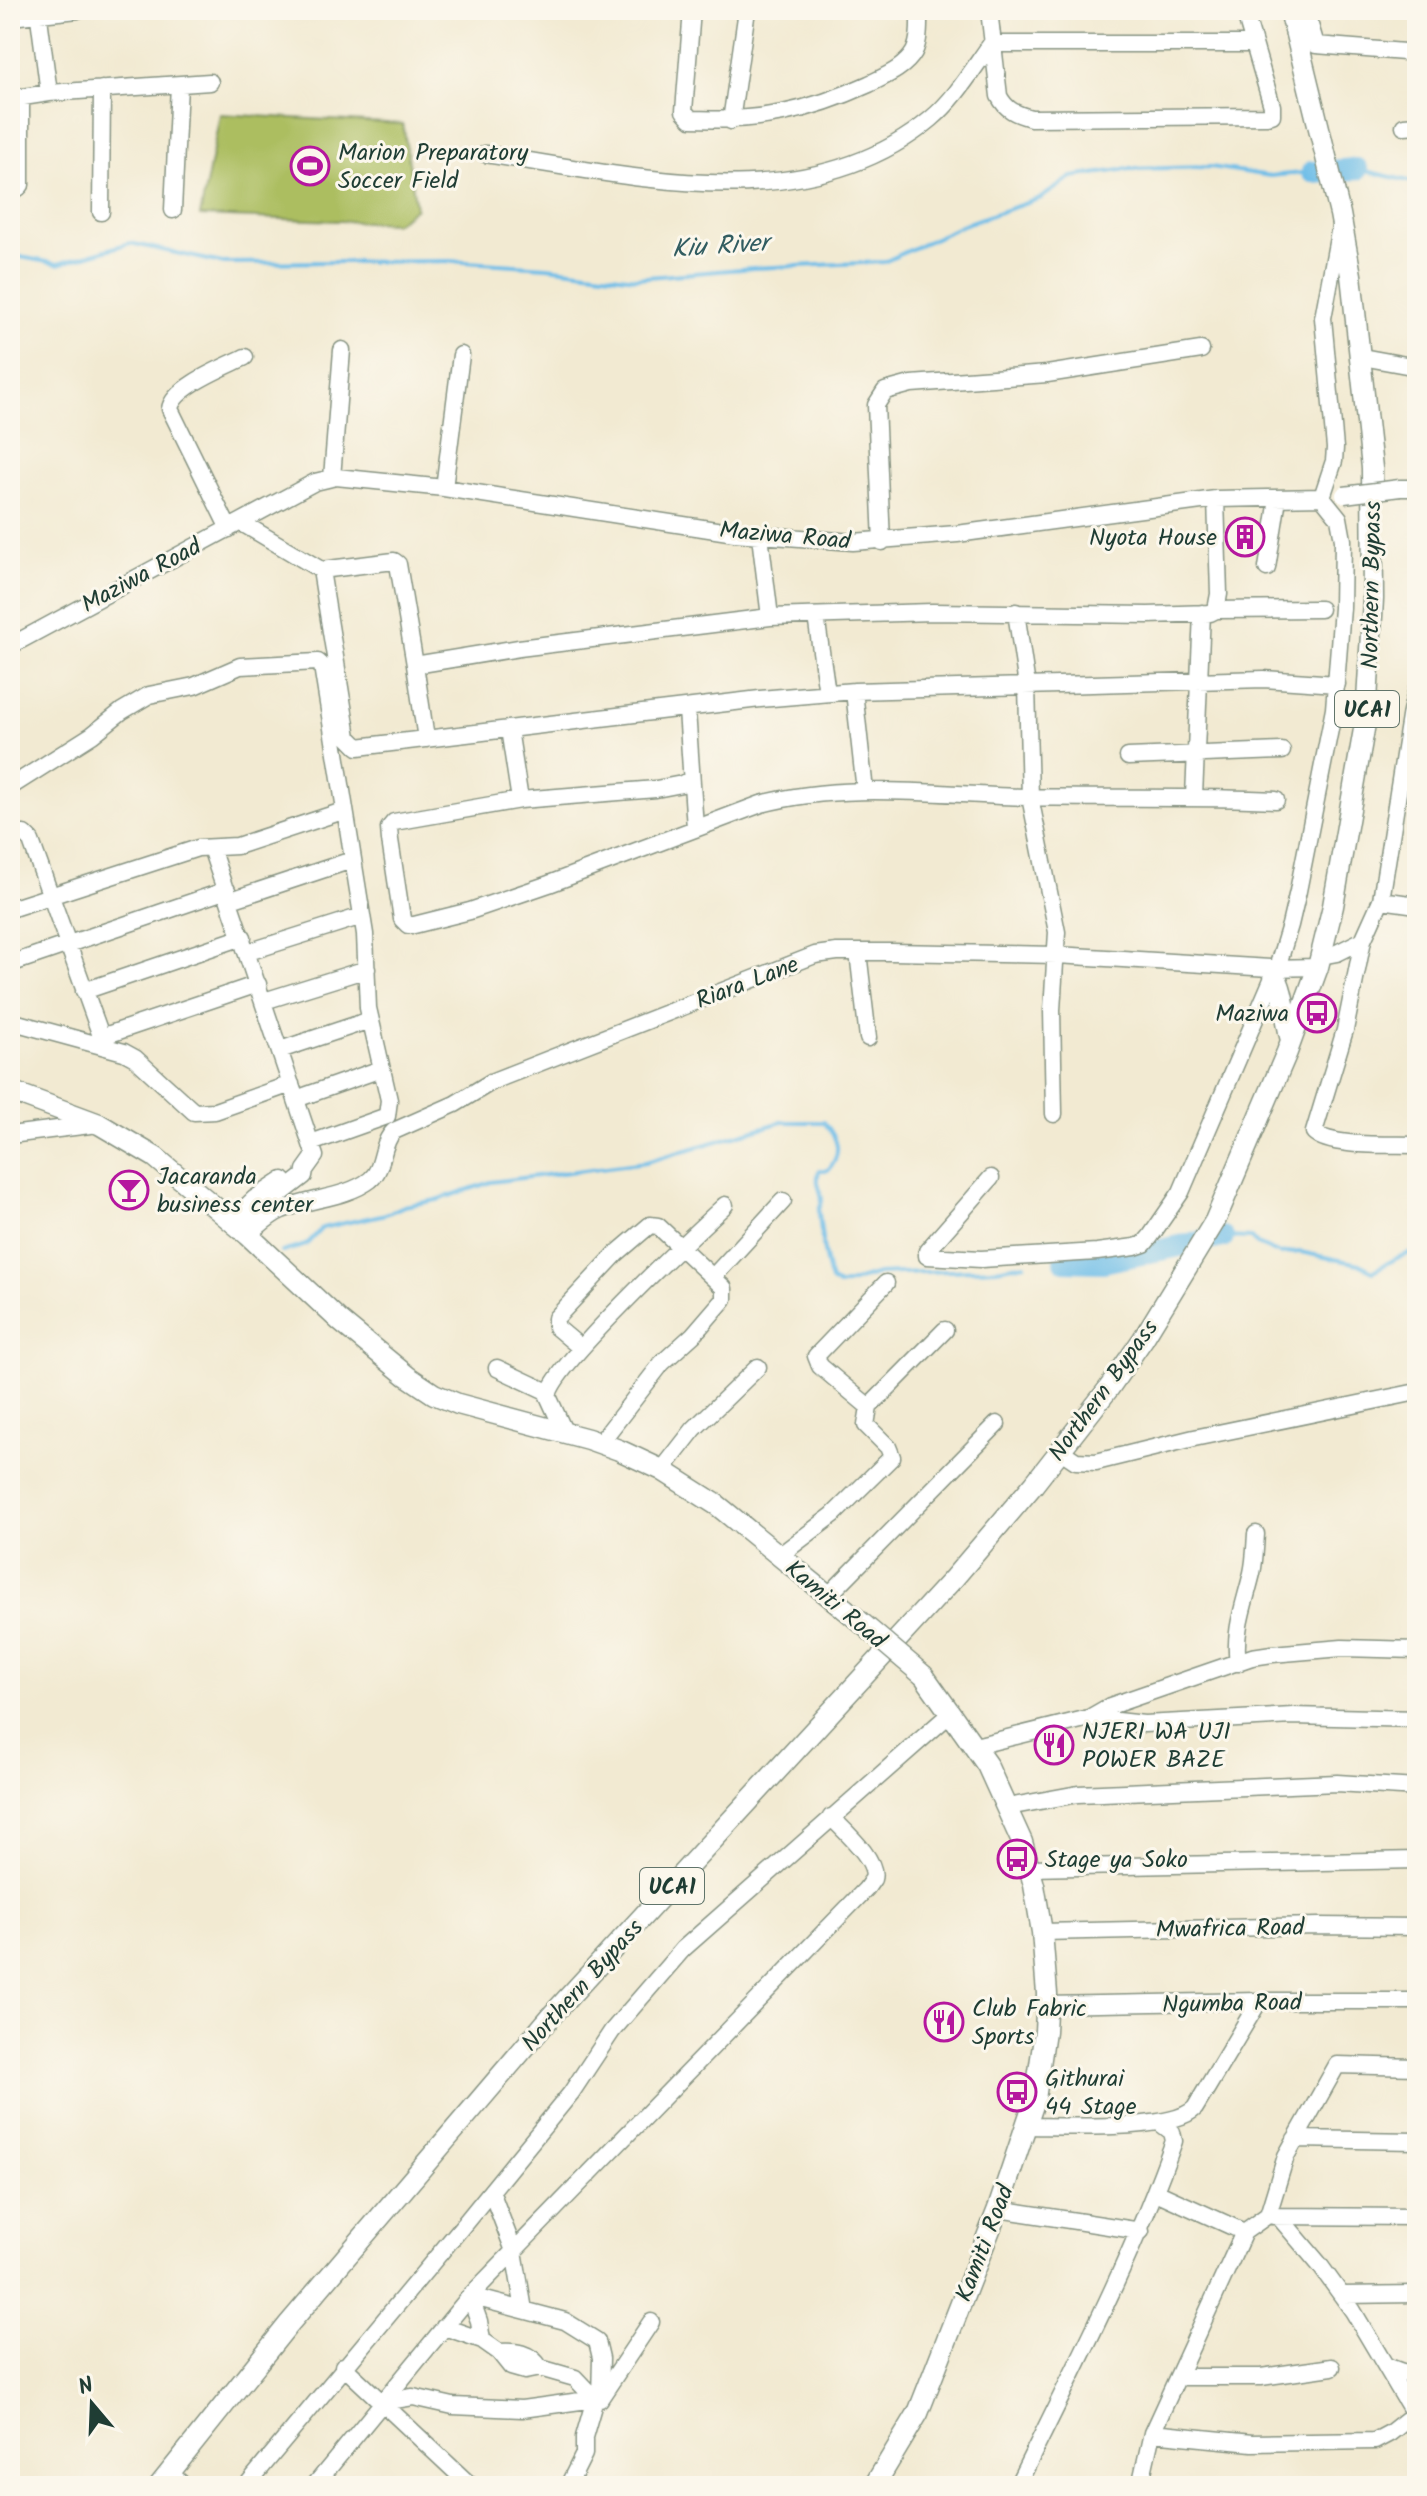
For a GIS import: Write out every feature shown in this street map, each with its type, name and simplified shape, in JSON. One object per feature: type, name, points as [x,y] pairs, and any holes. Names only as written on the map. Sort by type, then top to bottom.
[{"type":"main road","name":"Northern Bypass","points":[[171,2482],[288,2325],[554,2013],[954,1578],[1061,1451],[1118,1376],[1215,1221],[1291,1040],[1320,962],[1350,815],[1366,718],[1370,671],[1374,527],[1362,357],[1341,220],[1292,18]]},
{"type":"main road","points":[[1275,971],[1291,1040]]},
{"type":"main road","name":"Kamiti Road","points":[[10,1091],[99,1124],[155,1157],[240,1229],[340,1321],[434,1394],[458,1404],[600,1443],[662,1470],[717,1505],[924,1676],[975,1746],[1008,1807],[1030,1868],[1042,1932],[1046,2005],[1041,2067],[1027,2126],[998,2209],[918,2413],[874,2486]]},
{"type":"street","points":[[10,17],[78,10]]},
{"type":"street","points":[[692,10],[684,111],[691,119],[731,121],[775,117],[818,106],[886,75],[913,54],[918,43],[919,10]]},
{"type":"street","points":[[731,121],[747,10]]},
{"type":"street","points":[[989,10],[997,86],[1004,106],[1016,114],[1031,118],[1272,115],[1244,10]]},
{"type":"street","points":[[38,12],[49,93]]},
{"type":"street","points":[[1292,18],[1310,25],[1316,45],[1417,53]]},
{"type":"street","points":[[991,44],[1254,44]]},
{"type":"street","points":[[485,154],[684,183],[743,184],[798,177],[847,164],[894,144],[912,132],[956,93],[991,44]]},
{"type":"street","points":[[10,190],[21,185],[16,98],[210,82]]},
{"type":"street","points":[[173,210],[179,85]]},
{"type":"street","points":[[101,212],[102,89]]},
{"type":"street","points":[[991,1178],[936,1239],[927,1256],[981,1259],[1036,1256],[1097,1252],[1144,1244],[1181,1192],[1275,971],[1290,925],[1337,684],[1343,540],[1339,518],[1322,497],[1335,448],[1323,318],[1341,220]]},
{"type":"street","points":[[332,478],[342,350]]},
{"type":"street","points":[[882,542],[876,405],[885,391],[911,384],[1047,374],[1201,350]]},
{"type":"street","points":[[444,488],[461,355]]},
{"type":"street","points":[[245,357],[177,394],[170,409],[236,526],[321,570],[394,561],[398,564],[426,739]]},
{"type":"street","points":[[1362,357],[1417,367]]},
{"type":"street","name":"Maziwa Road","points":[[10,646],[315,482],[332,478],[444,488],[760,536],[882,542],[1216,499],[1322,497],[1417,488]]},
{"type":"street","points":[[1194,796],[1199,681],[1209,611],[1219,594],[1216,499]]},
{"type":"street","points":[[1267,568],[1278,499]]},
{"type":"street","points":[[760,536],[770,617]]},
{"type":"street","points":[[321,570],[348,737],[358,747],[854,691],[1264,679],[1337,684]]},
{"type":"street","points":[[415,665],[519,648],[770,617],[1016,612],[1148,615],[1320,609]]},
{"type":"street","points":[[1016,612],[1027,686],[1030,797],[1057,932],[1052,1010],[1054,1114]]},
{"type":"street","points":[[816,616],[827,693]]},
{"type":"street","points":[[10,787],[149,695],[194,686],[240,666],[318,662],[322,666],[362,916],[370,1020],[389,1100],[387,1116],[311,1143]]},
{"type":"street","points":[[1417,689],[1381,900],[1358,943],[1345,1030],[1314,1132],[1319,1137],[1345,1142],[1417,1145]]},
{"type":"street","points":[[854,691],[865,791]]},
{"type":"street","points":[[687,710],[695,828]]},
{"type":"street","points":[[509,729],[520,800]]},
{"type":"street","points":[[1128,757],[1282,751]]},
{"type":"street","points":[[691,779],[656,789],[520,800],[391,824],[390,840],[402,919],[414,925],[470,911],[780,799],[826,792],[1030,797],[1194,796],[1276,800]]},
{"type":"street","points":[[10,909],[198,848],[255,841],[343,811]]},
{"type":"street","points":[[10,836],[20,833],[28,836],[103,1042]]},
{"type":"street","points":[[211,848],[311,1143],[314,1160],[304,1176],[240,1229]]},
{"type":"street","points":[[10,964],[66,944],[352,860]]},
{"type":"street","points":[[1381,900],[1417,905]]},
{"type":"street","points":[[84,991],[245,945],[362,916]]},
{"type":"street","points":[[1327,933],[1358,943]]},
{"type":"street","name":"Riara Lane","points":[[240,1229],[281,1210],[368,1181],[375,1175],[387,1139],[394,1131],[462,1101],[501,1077],[815,955],[858,952],[1057,955],[1275,971],[1320,962],[1358,943]]},
{"type":"street","points":[[858,952],[868,1038]]},
{"type":"street","points":[[264,1001],[367,969]]},
{"type":"street","points":[[103,1042],[258,984]]},
{"type":"street","points":[[280,1050],[370,1020]]},
{"type":"street","points":[[10,1021],[103,1042],[135,1058],[194,1112],[215,1111],[381,1069]]},
{"type":"street","points":[[10,1135],[99,1124]]},
{"type":"street","points":[[714,1276],[783,1201]]},
{"type":"street","points":[[564,1431],[548,1392],[581,1348],[725,1205]]},
{"type":"street","points":[[581,1348],[556,1327],[555,1321],[639,1231],[653,1224],[724,1288],[724,1299],[693,1335],[662,1363],[600,1443]]},
{"type":"street","points":[[869,1407],[820,1366],[816,1356],[886,1283]]},
{"type":"street","points":[[779,1556],[833,1515],[892,1457],[888,1447],[866,1425],[869,1407],[945,1330]]},
{"type":"street","points":[[662,1470],[694,1429],[758,1367]]},
{"type":"street","points":[[497,1368],[548,1392]]},
{"type":"street","points":[[1061,1451],[1076,1461],[1096,1462],[1194,1438],[1417,1392]]},
{"type":"street","points":[[836,1603],[997,1424]]},
{"type":"street","points":[[1238,1663],[1235,1649],[1252,1570],[1256,1534]]},
{"type":"street","points":[[975,1746],[1089,1718],[1110,1706],[1252,1657],[1342,1648],[1417,1650]]},
{"type":"street","points":[[246,2486],[571,2093],[612,2031],[683,1949],[951,1713]]},
{"type":"street","points":[[1089,1718],[1144,1724],[1293,1716],[1417,1719]]},
{"type":"street","points":[[1008,1807],[1078,1794],[1337,1783],[1417,1788]]},
{"type":"street","points":[[314,2486],[470,2296],[866,1889],[873,1879],[874,1869],[869,1859],[831,1817]]},
{"type":"street","points":[[1030,1868],[1417,1860]]},
{"type":"street","name":"Mwafrica Road","points":[[1042,1932],[1303,1926],[1417,1927]]},
{"type":"street","points":[[1027,2126],[1160,2123],[1193,2110],[1259,2001]]},
{"type":"street","name":"Ngumba Road","points":[[1046,2005],[1417,2001]]},
{"type":"street","points":[[1152,2433],[1252,2443],[1375,2441],[1416,2417],[1342,2295],[1274,2216],[1282,2167],[1337,2065],[1417,2067]]},
{"type":"street","points":[[1019,2485],[1078,2368],[1141,2231],[1174,2141],[1172,2132],[1160,2123]]},
{"type":"street","points":[[1295,2139],[1417,2141]]},
{"type":"street","points":[[491,2191],[514,2251],[524,2310]]},
{"type":"street","points":[[1156,2192],[1244,2232]]},
{"type":"street","points":[[998,2209],[1141,2231]]},
{"type":"street","points":[[1140,2486],[1152,2433],[1244,2232],[1274,2216],[1417,2217]]},
{"type":"street","points":[[1342,2295],[1417,2294]]},
{"type":"street","points":[[470,2296],[565,2321],[597,2341],[601,2358],[597,2399],[584,2437],[584,2454],[568,2486]]},
{"type":"street","points":[[470,2296],[482,2340]]},
{"type":"street","points":[[382,2402],[413,2397],[453,2406],[522,2409],[597,2399],[651,2322]]},
{"type":"street","points":[[444,2327],[482,2340],[499,2352],[511,2367],[525,2371],[540,2368],[575,2378],[597,2399]]},
{"type":"street","points":[[343,2366],[463,2484]]},
{"type":"street","points":[[1386,2366],[1405,2373],[1417,2372]]},
{"type":"street","points":[[1179,2377],[1261,2377],[1332,2367]]},
{"type":"green space","name":"Marion Preparatory Soccer Field","points":[[220,114],[403,124],[416,208],[396,223],[200,216]]},
{"type":"waterway","name":"Kiu River","points":[[10,255],[58,264],[130,243],[222,263],[449,261],[547,267],[636,278],[753,268],[884,262],[965,224],[1041,198],[1072,177],[1129,169],[1211,167],[1270,176],[1312,172]]},
{"type":"waterway","name":"Kiu River","points":[[1357,169],[1417,183]]},
{"type":"waterway","name":"Kiu River","points":[[1312,172],[1357,169]]},
{"type":"waterway","points":[[282,1252],[306,1245],[322,1228],[386,1214],[404,1206],[437,1200],[491,1182],[646,1162],[782,1122],[824,1122],[837,1146],[833,1163],[828,1170],[819,1170],[818,1176],[822,1201],[819,1212],[821,1230],[831,1281],[839,1286],[878,1274],[996,1269],[1025,1264]]},
{"type":"waterway","points":[[1223,1237],[1252,1238],[1257,1244],[1280,1254],[1300,1252],[1359,1264],[1373,1271],[1417,1251]]},
{"type":"waterway","points":[[1065,1261],[1103,1262],[1223,1237]]},
{"type":"place","name":"Marion Preparatory Soccer Field","points":[[310,166]]},
{"type":"place","name":"Nyota House","points":[[1245,537]]},
{"type":"place","name":"Maziwa","points":[[1317,1013]]},
{"type":"place","name":"Jacaranda business center","points":[[129,1190]]},
{"type":"place","name":"NJERI WA UJI POWER BAZE","points":[[1054,1745]]},
{"type":"place","name":"Stage ya Soko","points":[[1017,1859]]},
{"type":"place","name":"Club Fabric Sports","points":[[944,2022]]},
{"type":"place","name":"Githurai 44 Stage","points":[[1017,2092]]}]
